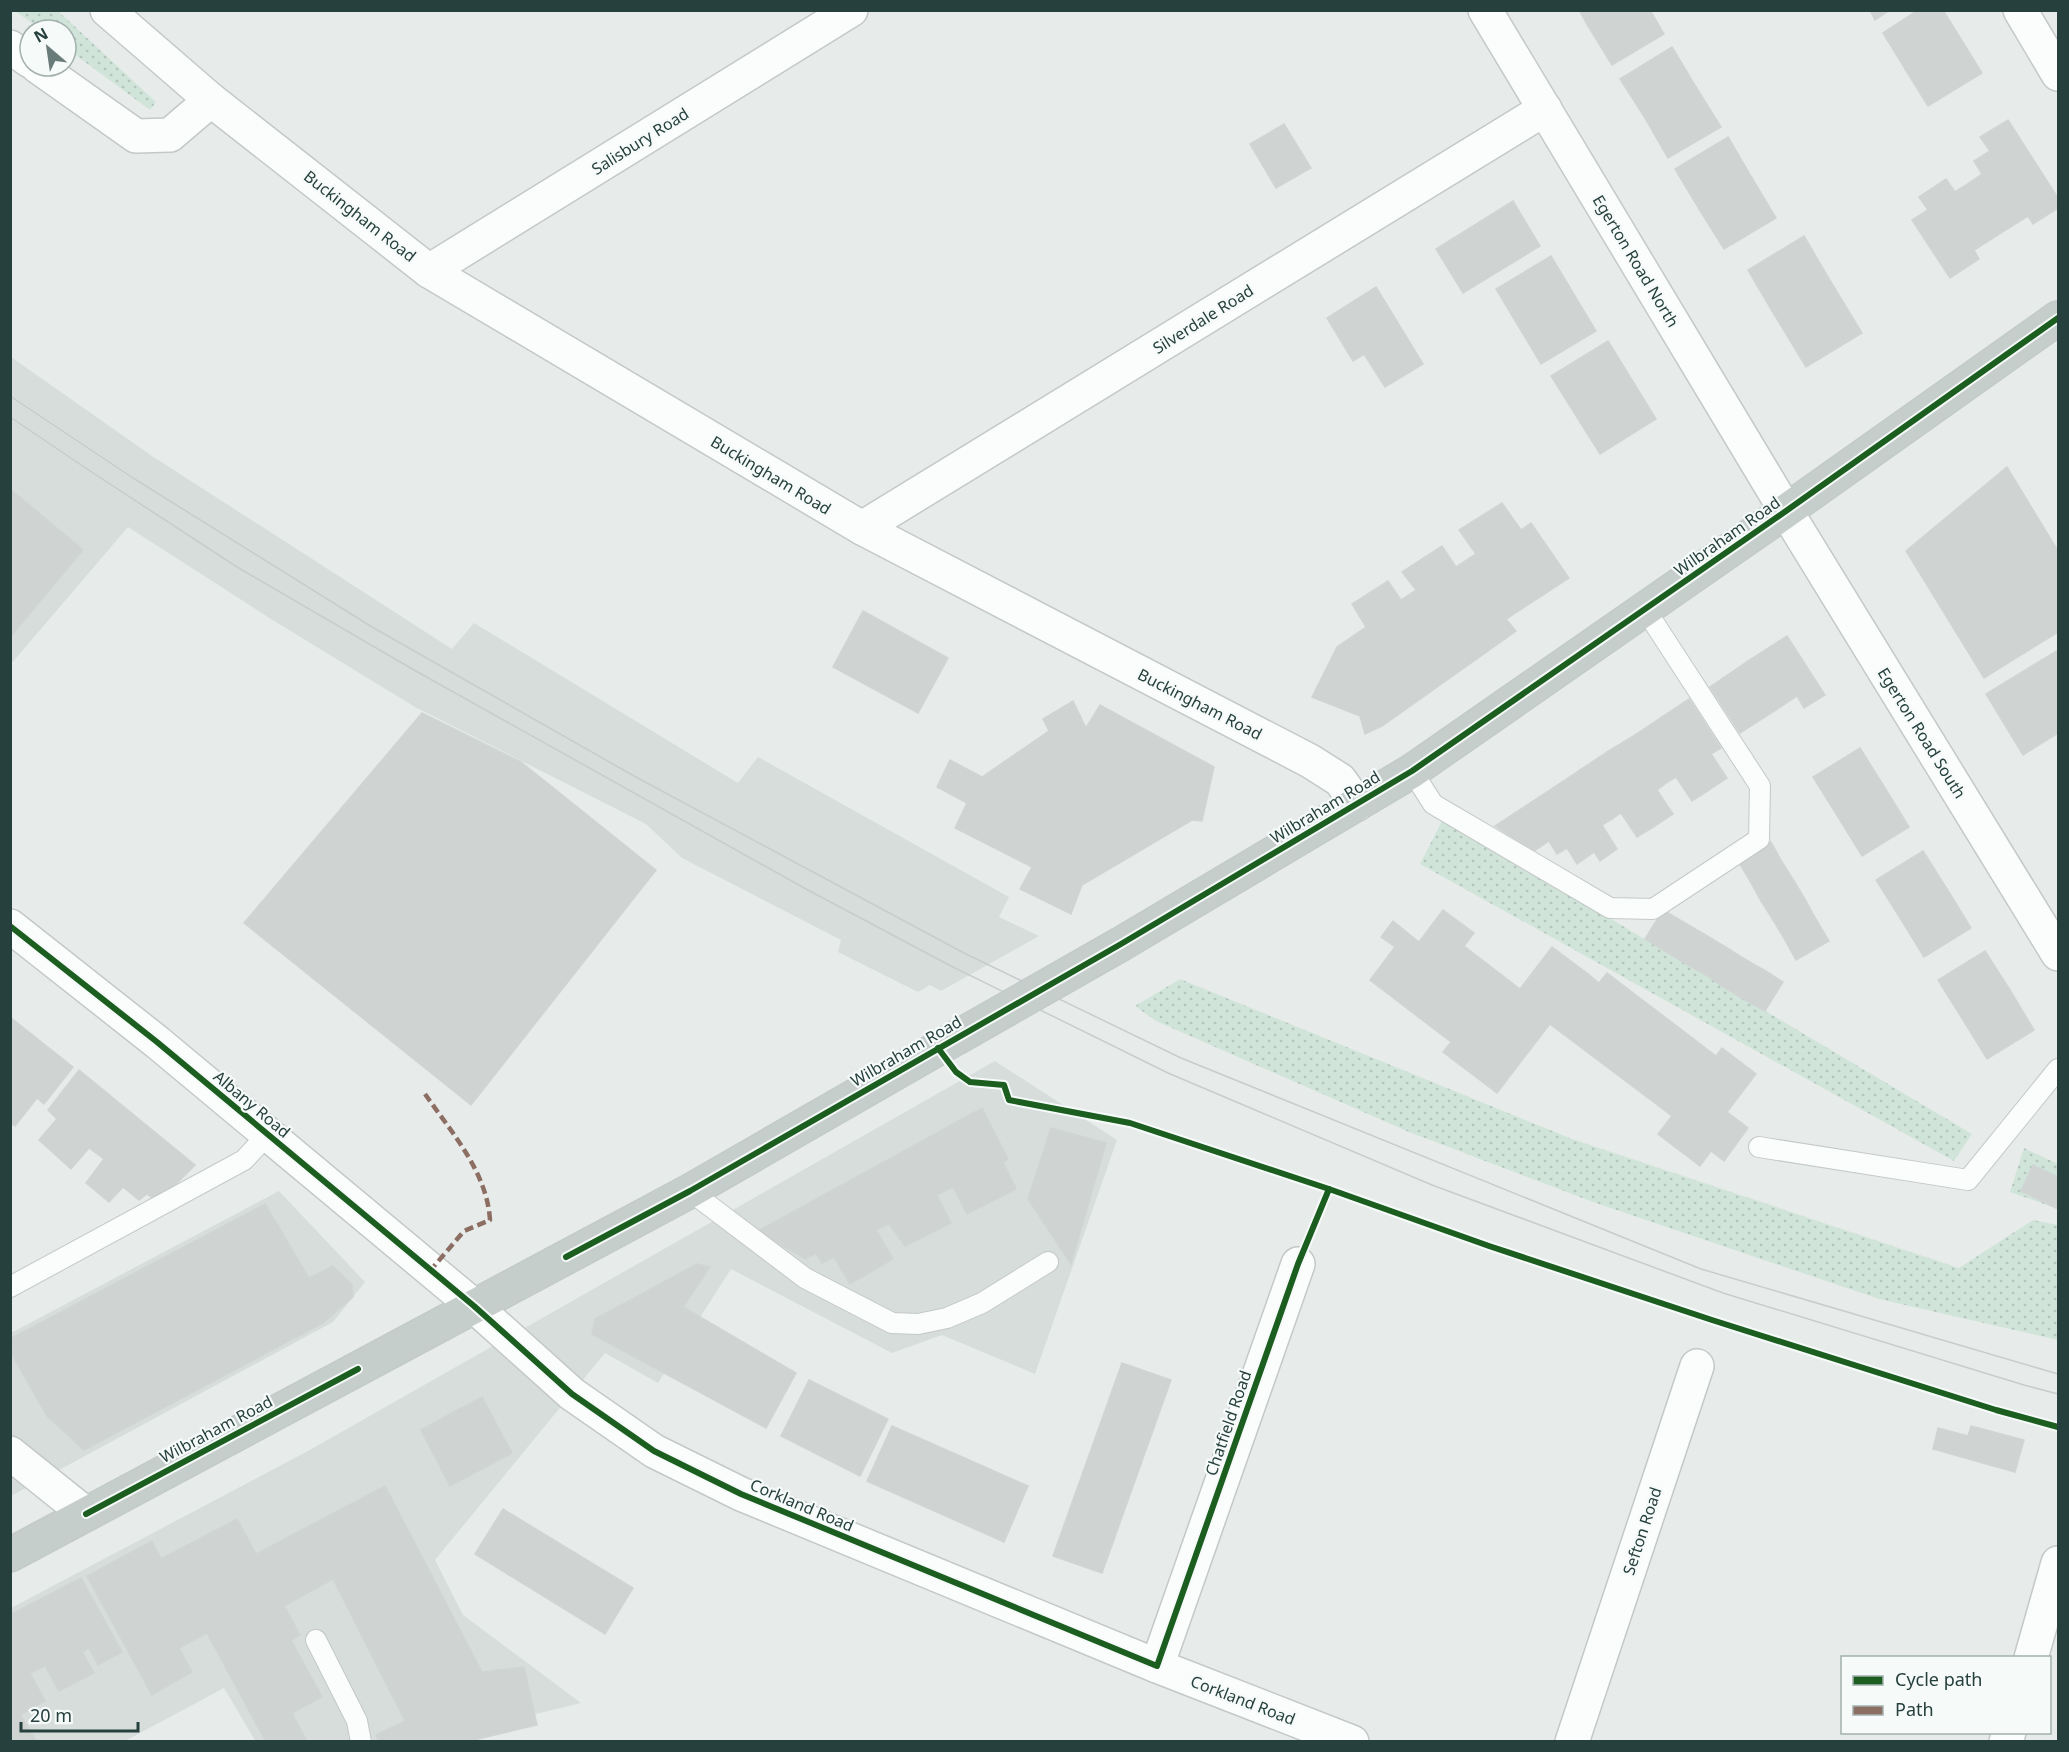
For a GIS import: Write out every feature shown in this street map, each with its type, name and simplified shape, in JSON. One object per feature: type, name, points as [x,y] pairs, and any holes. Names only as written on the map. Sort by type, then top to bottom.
[{"type":"highway","name":"Wilbraham Road","points":[[10,1555],[690,1191],[1121,944],[1412,771],[1786,511],[2058,318]]},
{"type":"street","name":"Buckingham Road","points":[[107,10],[211,100],[429,271],[862,528],[1310,761],[1340,780],[1357,804]]},
{"type":"street","name":"Salisbury Road","points":[[429,271],[851,10]]},
{"type":"street","name":"Egerton Road North","points":[[1485,10],[1786,511]]},
{"type":"street","points":[[2020,10],[2058,74]]},
{"type":"street","points":[[54,78],[136,136],[170,135],[211,100]]},
{"type":"street","name":"Silverdale Road","points":[[862,528],[1545,109]]},
{"type":"street","name":"Egerton Road South","points":[[1786,511],[2058,954]]},
{"type":"street","name":"Albany Road","points":[[10,926],[157,1042],[474,1306]]},
{"type":"street","name":"Chatfield Road","points":[[1157,1666],[1298,1264]]},
{"type":"street","name":"Corkland Road","points":[[474,1306],[572,1394],[654,1450],[741,1494],[1157,1666],[1352,1742]]},
{"type":"street","name":"Sefton Road","points":[[1572,1742],[1697,1366]]},
{"type":"street","points":[[10,1453],[86,1514]]},
{"type":"street","points":[[2032,1656],[2058,1563]]},
{"type":"lane","points":[[1412,771],[1433,804],[1611,908],[1653,909],[1759,839],[1760,786],[1645,609]]},
{"type":"lane","points":[[1758,1147],[1968,1180],[2058,1069]]},
{"type":"lane","points":[[10,1287],[244,1160],[267,1135]]},
{"type":"lane","points":[[690,1191],[805,1278],[892,1323],[918,1324],[947,1318],[982,1303],[1048,1262]]},
{"type":"lane","points":[[316,1640],[357,1720],[361,1742]]},
{"type":"shaded area","points":[[11,357],[152,456],[452,649],[474,623],[738,783],[758,757],[1009,897],[999,917],[1039,936],[941,991],[930,985],[918,992],[838,952],[841,940],[682,858],[646,824],[415,707],[271,619],[128,527],[11,664]]},
{"type":"shaded area","points":[[995,1061],[1117,1140],[1035,1374],[942,1335],[892,1353],[731,1269],[658,1383],[605,1353],[435,1560],[463,1615],[581,1703],[425,1741],[256,1742],[224,1688],[125,1741],[11,1742],[11,1608],[308,1451]]},
{"type":"shaded area","points":[[279,1191],[365,1282],[333,1322],[11,1496],[11,1333]]},
{"type":"green space","points":[[15,11],[58,11],[66,18],[25,18]]},
{"type":"green space","points":[[78,30],[156,102],[150,110],[78,57]]},
{"type":"green space","points":[[1443,819],[1972,1134],[1954,1161],[1420,864]]},
{"type":"green space","points":[[1180,979],[1572,1139],[1959,1268],[2033,1220],[2058,1225],[2058,1340],[1879,1299],[1593,1202],[1409,1132],[1156,1021],[1135,1006]]},
{"type":"green space","points":[[2024,1148],[2058,1164],[2058,1209],[2010,1192]]},
{"type":"building","points":[[1579,10],[1612,10],[1588,26]]},
{"type":"building","points":[[1612,10],[1650,10],[1664,34],[1612,65],[1588,26]]},
{"type":"building","points":[[1870,10],[1890,10],[1875,20]]},
{"type":"building","points":[[1918,10],[1943,10],[1959,36],[1905,69],[1883,33]]},
{"type":"building","points":[[1959,36],[1982,73],[1928,106],[1905,69]]},
{"type":"building","points":[[1672,47],[1696,87],[1645,118],[1620,79]]},
{"type":"building","points":[[1696,87],[1721,127],[1668,158],[1645,118]]},
{"type":"building","points":[[2008,120],[2058,198],[2058,208],[2033,224],[2028,216],[2001,233],[1969,183],[1982,174],[1974,161],[1990,151],[1980,137]]},
{"type":"building","points":[[1284,124],[1311,168],[1276,188],[1250,144]]},
{"type":"building","points":[[1728,137],[1752,178],[1699,209],[1675,169]]},
{"type":"building","points":[[1752,178],[1776,218],[1724,249],[1699,209]]},
{"type":"building","points":[[1946,179],[1955,192],[1969,183],[2001,233],[1974,250],[1979,259],[1950,278],[1912,220],[1928,210],[1919,197]]},
{"type":"building","points":[[1513,201],[1540,246],[1463,293],[1436,249]]},
{"type":"building","points":[[1804,236],[1828,277],[1772,311],[1748,270]]},
{"type":"building","points":[[1551,256],[1596,331],[1541,364],[1496,289]]},
{"type":"building","points":[[1828,277],[1862,333],[1806,367],[1772,311]]},
{"type":"building","points":[[1376,287],[1423,364],[1385,387],[1364,354],[1353,361],[1327,318]]},
{"type":"building","points":[[1608,341],[1656,419],[1600,454],[1551,376]]},
{"type":"building","points":[[2007,467],[2058,551],[2058,632],[1984,678],[1906,551]]},
{"type":"building","points":[[10,489],[83,550],[10,637]]},
{"type":"building","points":[[1502,503],[1521,530],[1531,523],[1569,578],[1506,619],[1516,631],[1382,726],[1365,734],[1360,716],[1312,697],[1337,647],[1366,627],[1352,604],[1388,581],[1401,600],[1416,590],[1402,572],[1442,546],[1456,567],[1476,554],[1459,530]]},
{"type":"building","points":[[863,611],[948,658],[918,713],[833,667]]},
{"type":"building","points":[[1787,636],[1825,695],[1804,708],[1797,696],[1779,708],[1748,661]]},
{"type":"building","points":[[2058,650],[2058,733],[2023,755],[1986,694]]},
{"type":"building","points":[[1748,661],[1779,708],[1740,733],[1710,687]]},
{"type":"building","points":[[1689,699],[1721,748],[1711,754],[1727,778],[1709,790],[1662,717]]},
{"type":"building","points":[[1073,701],[1086,728],[1100,705],[1214,767],[1202,821],[1192,820],[1082,885],[1071,914],[1020,889],[1032,867],[955,828],[967,803],[937,787],[950,760],[982,777],[1049,731],[1043,719]]},
{"type":"building","points":[[422,713],[521,762],[656,870],[471,1105],[244,923]]},
{"type":"building","points":[[1662,717],[1709,790],[1692,801],[1676,777],[1666,783],[1635,735]]},
{"type":"building","points":[[1635,735],[1666,783],[1657,790],[1673,814],[1655,826],[1607,752]]},
{"type":"building","points":[[1860,748],[1885,788],[1838,817],[1813,777]]},
{"type":"building","points":[[1607,752],[1655,826],[1637,837],[1621,813],[1612,819],[1580,770]]},
{"type":"building","points":[[1580,770],[1612,819],[1602,825],[1617,849],[1600,861],[1553,788]]},
{"type":"building","points":[[1553,788],[1594,852],[1577,864],[1567,848],[1557,854],[1549,841],[1534,851],[1495,826]]},
{"type":"building","points":[[1885,788],[1909,827],[1862,856],[1838,817]]},
{"type":"building","points":[[1771,842],[1782,862],[1750,881],[1738,861]]},
{"type":"building","points":[[1923,851],[1947,889],[1900,918],[1876,880]]},
{"type":"building","points":[[1782,862],[1794,881],[1761,901],[1750,881]]},
{"type":"building","points":[[1794,881],[1806,901],[1773,920],[1761,901]]},
{"type":"building","points":[[1947,889],[1971,928],[1924,957],[1900,918]]},
{"type":"building","points":[[1806,901],[1817,921],[1785,940],[1773,920]]},
{"type":"building","points":[[1443,910],[1474,933],[1464,946],[1520,989],[1552,947],[1588,974],[1497,1093],[1443,1052],[1451,1042],[1370,980],[1395,947],[1381,937],[1393,921],[1419,942]]},
{"type":"building","points":[[1663,910],[1704,934],[1686,964],[1645,939]]},
{"type":"building","points":[[1817,921],[1829,941],[1796,960],[1785,940]]},
{"type":"building","points":[[1704,934],[1724,946],[1706,975],[1686,964]]},
{"type":"building","points":[[1724,946],[1743,958],[1725,988],[1706,975]]},
{"type":"building","points":[[1985,951],[2010,990],[1963,1020],[1938,980]]},
{"type":"building","points":[[1743,958],[1764,970],[1745,1000],[1725,988]]},
{"type":"building","points":[[1764,970],[1783,982],[1765,1011],[1745,1000]]},
{"type":"building","points":[[1607,973],[1716,1056],[1722,1048],[1756,1074],[1727,1112],[1748,1128],[1724,1161],[1711,1151],[1700,1166],[1658,1134],[1672,1116],[1550,1024],[1588,974],[1599,983]]},
{"type":"building","points":[[2010,990],[2034,1030],[1987,1059],[1963,1020]]},
{"type":"building","points":[[10,1017],[73,1067],[44,1104],[37,1098],[15,1126],[10,1123]]},
{"type":"building","points":[[79,1070],[195,1165],[158,1202],[147,1194],[139,1200],[123,1187],[109,1202],[86,1183],[104,1159],[89,1148],[71,1169],[39,1140],[57,1119],[48,1110]]},
{"type":"building","points":[[982,1108],[1008,1159],[1003,1162],[1016,1189],[967,1214],[953,1187],[937,1195],[951,1223],[905,1246],[889,1224],[876,1230],[893,1259],[850,1284],[834,1257],[822,1263],[816,1253],[805,1259],[758,1231]]},
{"type":"building","points":[[1051,1128],[1106,1143],[1071,1264],[1028,1199]]},
{"type":"building","points":[[2033,1165],[2058,1177],[2058,1209],[2021,1191]]},
{"type":"building","points":[[265,1204],[309,1278],[333,1266],[352,1285],[353,1297],[323,1323],[84,1450],[47,1416],[10,1351],[10,1339]]},
{"type":"building","points":[[697,1264],[710,1267],[683,1307],[796,1373],[766,1428],[592,1334],[595,1319]]},
{"type":"building","points":[[1122,1363],[1171,1380],[1102,1573],[1053,1556]]},
{"type":"building","points":[[809,1380],[888,1419],[860,1476],[781,1436]]},
{"type":"building","points":[[482,1397],[512,1453],[482,1469],[452,1413]]},
{"type":"building","points":[[452,1413],[482,1469],[450,1486],[421,1430]]},
{"type":"building","points":[[892,1426],[1028,1486],[1004,1542],[867,1481]]},
{"type":"building","points":[[1971,1426],[2024,1440],[2015,1472],[1933,1449],[1938,1428],[1968,1436]]},
{"type":"building","points":[[385,1486],[482,1672],[524,1667],[537,1725],[465,1742],[380,1742],[376,1735],[405,1721],[333,1579],[284,1606],[256,1554]]},
{"type":"building","points":[[503,1509],[633,1588],[605,1634],[475,1554]]},
{"type":"building","points":[[237,1519],[300,1635],[291,1640],[322,1697],[292,1713],[307,1742],[266,1742],[207,1633],[179,1648],[192,1672],[152,1695],[87,1576],[152,1541],[161,1559]]},
{"type":"building","points":[[81,1578],[122,1652],[98,1665],[89,1648],[82,1652],[94,1673],[59,1691],[45,1666],[30,1673],[45,1701],[20,1715],[37,1742],[10,1742],[10,1615]]},
{"type":"tram line","points":[[10,396],[133,478],[372,627],[634,776],[964,953],[1181,1058],[1701,1269],[2058,1374]]},
{"type":"tram line","points":[[10,417],[237,567],[414,670],[806,889],[949,965],[1168,1073],[1432,1185],[1723,1293],[2058,1394]]},
{"type":"marked path","points":[[425,1094],[457,1138],[475,1169],[487,1202],[490,1220],[464,1231],[430,1271]]},
{"type":"cycle path","points":[[566,1257],[690,1191],[1121,944],[1412,771],[1786,511],[2058,318]]},
{"type":"cycle path","points":[[10,926],[157,1042],[474,1306],[572,1394],[654,1451],[741,1494],[1157,1666],[1298,1264],[1329,1189]]},
{"type":"cycle path","points":[[938,1048],[956,1072],[970,1082],[1004,1085],[1009,1100],[1130,1123],[1712,1320],[1996,1410],[2058,1427]]},
{"type":"cycle path","points":[[86,1514],[358,1369]]}]
